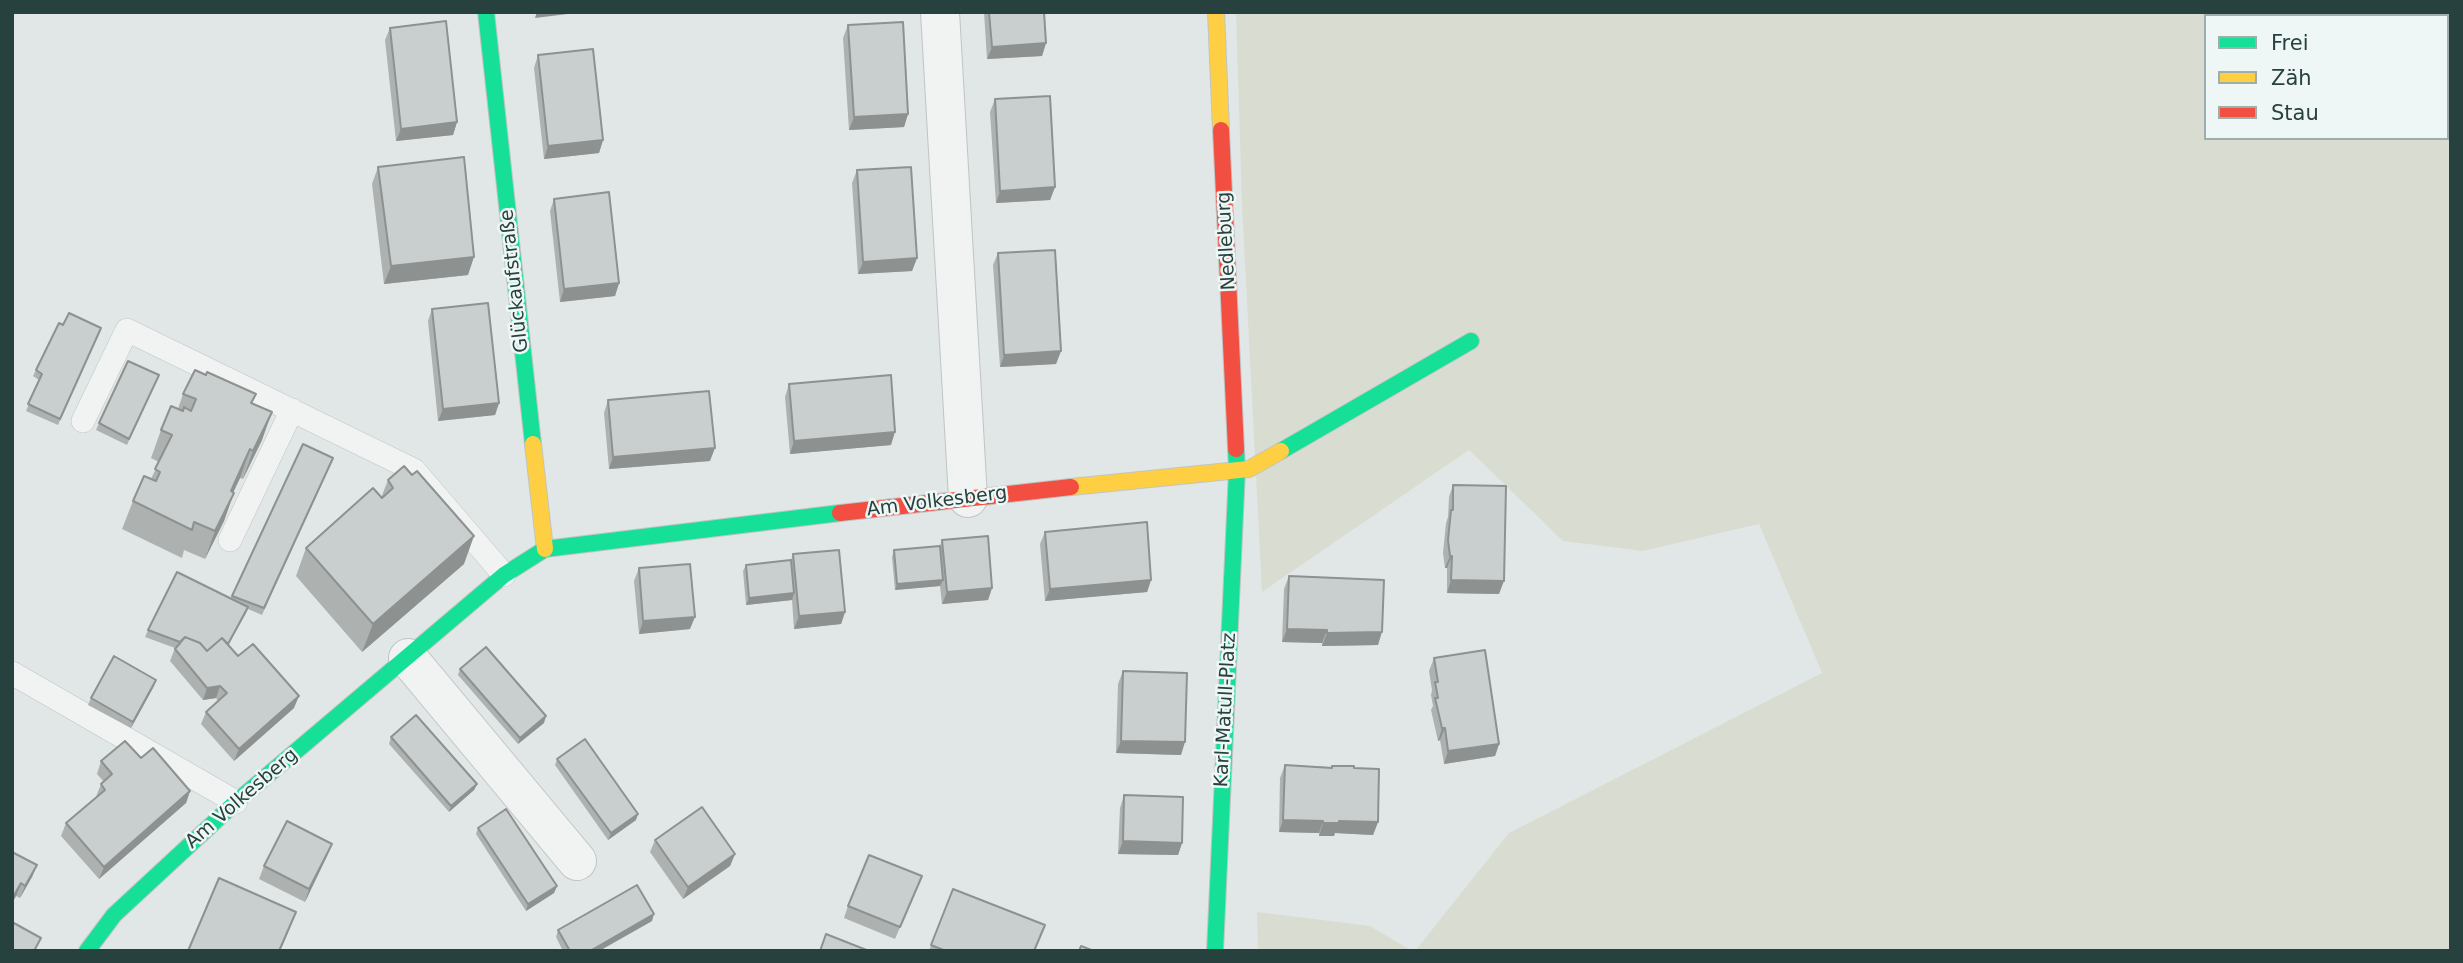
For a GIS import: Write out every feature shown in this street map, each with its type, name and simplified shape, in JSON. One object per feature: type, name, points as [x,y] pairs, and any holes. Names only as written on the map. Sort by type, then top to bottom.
[{"type":"street","name":"Glückaufstraße","points":[[486,12],[545,549]]},
{"type":"street","points":[[940,12],[968,498]]},
{"type":"street","name":"Nedleburg","points":[[1216,12],[1237,470]]},
{"type":"street","name":"Am Volkesberg","points":[[87,951],[114,915],[236,802],[504,575],[545,549],[968,498],[1249,469],[1471,341]]},
{"type":"street","name":"Karl-Matull-Platz","points":[[1215,951],[1237,470]]},
{"type":"street","points":[[408,658],[577,861]]},
{"type":"lane","points":[[83,421],[127,330],[414,470],[504,575]]},
{"type":"lane","points":[[230,541],[292,410]]},
{"type":"lane","points":[[12,673],[236,802]]},
{"type":"shaded area","points":[[1236,12],[2451,12],[2451,951],[1415,951],[1509,833],[1822,673],[1759,524],[1643,551],[1563,541],[1469,450],[1262,592],[1242,205]]},
{"type":"shaded area","points":[[1257,912],[1370,926],[1412,951],[1258,951]]},
{"type":"building","points":[[989,12],[1044,12],[1046,43],[992,47]]},
{"type":"building","points":[[446,21],[457,122],[401,129],[390,28]]},
{"type":"building","points":[[903,22],[908,114],[854,117],[848,25]]},
{"type":"building","points":[[593,49],[603,140],[548,146],[538,55]]},
{"type":"building","points":[[1050,96],[1055,187],[1000,191],[995,99]]},
{"type":"building","points":[[464,157],[474,257],[391,266],[378,167]]},
{"type":"building","points":[[911,167],[917,258],[863,262],[857,170]]},
{"type":"building","points":[[609,192],[619,283],[564,289],[554,199]]},
{"type":"building","points":[[1055,250],[1061,351],[1004,355],[998,253]]},
{"type":"building","points":[[488,303],[499,403],[443,409],[432,309]]},
{"type":"building","points":[[69,313],[101,328],[60,419],[28,404],[42,374],[36,370],[59,323],[63,325]]},
{"type":"building","points":[[128,361],[159,375],[129,439],[99,423]]},
{"type":"building","points":[[195,370],[206,375],[207,372],[256,394],[251,403],[272,412],[253,451],[250,449],[231,491],[234,493],[215,531],[194,522],[192,530],[133,501],[144,476],[156,481],[160,472],[155,469],[172,435],[161,430],[171,406],[183,411],[184,407],[191,411],[196,399],[183,394]]},
{"type":"building","points":[[891,375],[895,432],[794,441],[789,384]]},
{"type":"building","points":[[709,391],[715,448],[613,457],[608,400]]},
{"type":"building","points":[[303,444],[333,458],[264,608],[232,596]]},
{"type":"building","points":[[404,466],[412,475],[417,471],[474,536],[373,624],[306,548],[373,488],[382,498],[393,488],[388,480]]},
{"type":"building","points":[[1453,485],[1506,486],[1504,581],[1451,580],[1452,556],[1448,540],[1453,510]]},
{"type":"building","points":[[1147,522],[1151,580],[1050,589],[1045,532]]},
{"type":"building","points":[[988,536],[992,588],[947,592],[942,540]]},
{"type":"building","points":[[940,546],[943,580],[897,584],[894,550]]},
{"type":"building","points":[[839,550],[845,612],[799,616],[793,554]]},
{"type":"building","points":[[791,560],[794,593],[749,598],[746,565]]},
{"type":"building","points":[[690,564],[695,617],[643,621],[639,568]]},
{"type":"building","points":[[177,572],[248,607],[228,644],[222,638],[207,651],[200,643],[185,637],[180,642],[148,630]]},
{"type":"building","points":[[1289,576],[1384,580],[1382,632],[1327,633],[1327,630],[1287,629]]},
{"type":"building","points":[[185,637],[200,643],[207,651],[222,638],[238,656],[253,644],[299,696],[239,749],[206,712],[227,693],[220,686],[207,688],[175,649]]},
{"type":"building","points":[[486,647],[546,716],[520,738],[460,669]]},
{"type":"building","points":[[1485,650],[1499,744],[1448,751],[1445,728],[1442,728],[1435,698],[1438,698],[1435,682],[1438,682],[1434,658]]},
{"type":"building","points":[[114,656],[156,680],[133,722],[91,698]]},
{"type":"building","points":[[1123,671],[1187,673],[1185,742],[1121,741]]},
{"type":"building","points":[[416,715],[477,784],[451,806],[391,737]]},
{"type":"building","points":[[585,739],[638,814],[611,833],[557,759]]},
{"type":"building","points":[[125,741],[141,758],[153,748],[190,791],[104,867],[66,823],[105,790],[101,784],[112,774],[101,761]]},
{"type":"building","points":[[1285,765],[1379,769],[1378,822],[1323,823],[1283,820]]},
{"type":"building","points":[[1124,795],[1183,797],[1182,843],[1123,841]]},
{"type":"building","points":[[702,807],[735,854],[688,887],[655,840]]},
{"type":"building","points":[[506,809],[557,886],[528,904],[478,828]]},
{"type":"building","points":[[287,821],[332,844],[309,889],[264,866]]},
{"type":"building","points":[[12,852],[37,865],[25,886],[21,883],[12,899]]},
{"type":"building","points":[[869,855],[922,876],[900,927],[848,906]]},
{"type":"building","points":[[219,878],[296,912],[279,951],[188,951]]},
{"type":"building","points":[[637,885],[654,914],[590,951],[570,951],[558,930]]},
{"type":"building","points":[[953,889],[1045,925],[1034,951],[946,951],[931,945]]},
{"type":"building","points":[[12,922],[41,938],[34,951],[12,951]]},
{"type":"building","points":[[826,934],[869,951],[820,951]]},
{"type":"building","points":[[1081,946],[1094,951],[1079,951]]},
{"type":"traffic: fast","points":[[486,12],[533,444]]},
{"type":"traffic: fast","points":[[1281,451],[1471,341]]},
{"type":"traffic: fast","points":[[1215,951],[1236,449]]},
{"type":"traffic: fast","points":[[87,951],[114,915],[236,802],[504,575],[545,549],[840,513]]},
{"type":"traffic: slow","points":[[1216,12],[1221,130]]},
{"type":"traffic: slow","points":[[533,444],[545,549]]},
{"type":"traffic: slow","points":[[1071,487],[1249,469],[1281,451]]},
{"type":"traffic: jam","points":[[1221,130],[1236,449]]},
{"type":"traffic: jam","points":[[840,513],[1071,487]]}]
